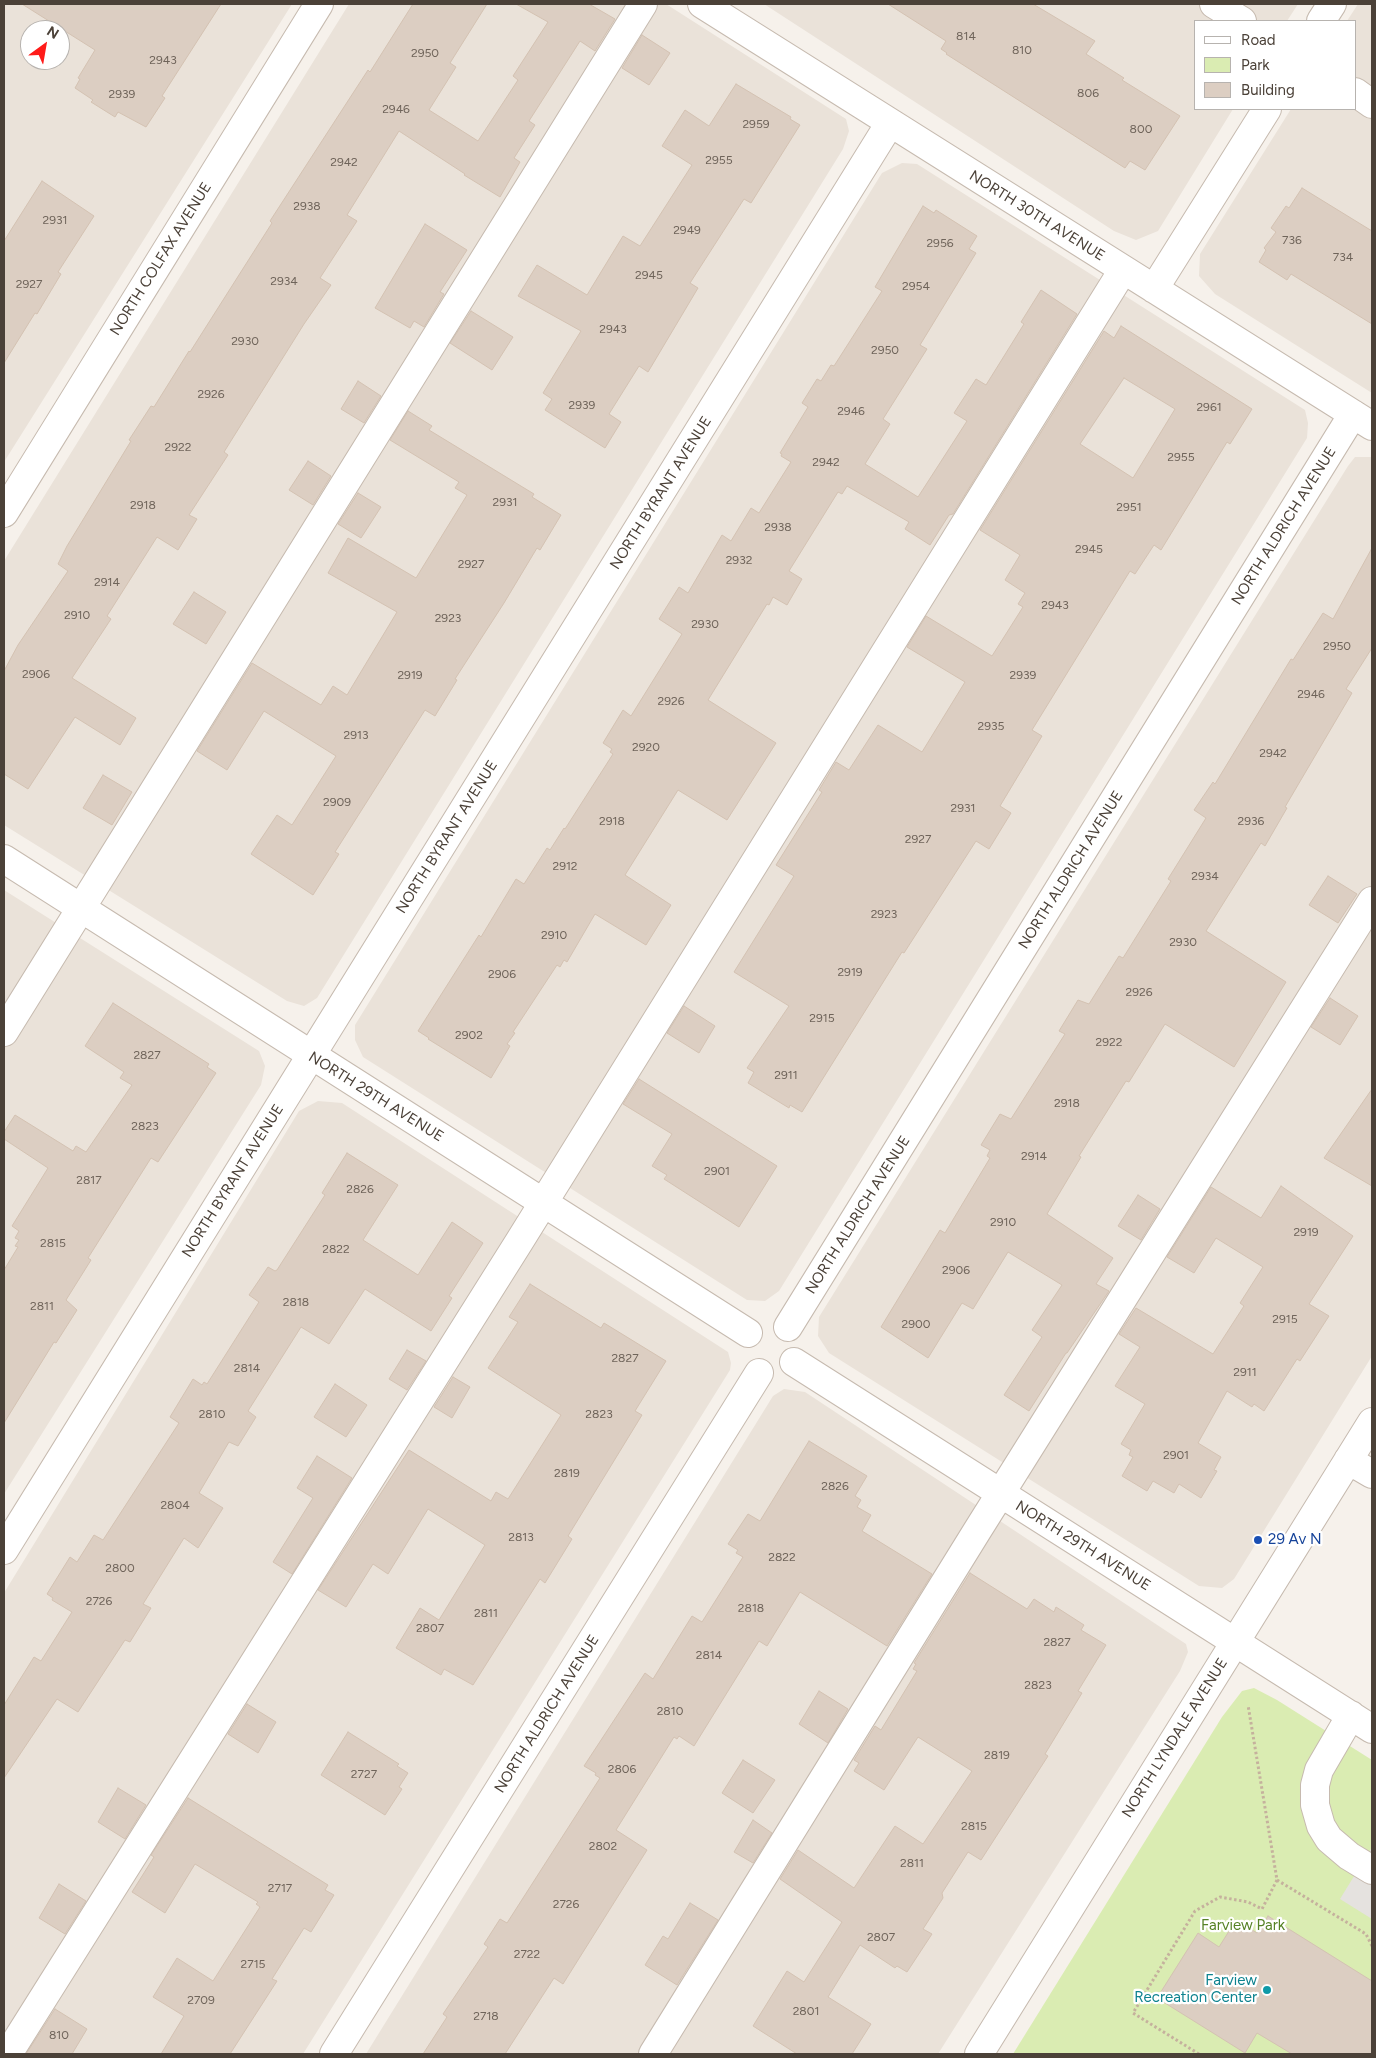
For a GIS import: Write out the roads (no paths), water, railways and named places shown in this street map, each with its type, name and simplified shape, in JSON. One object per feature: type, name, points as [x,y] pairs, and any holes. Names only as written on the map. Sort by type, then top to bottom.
[{"type":"street","name":"NORTH COLFAX AVENUE","points":[[4,513],[319,4]]},
{"type":"street","points":[[4,1032],[643,4]]},
{"type":"street","name":"NORTH 30TH AVENUE","points":[[702,4],[1363,420]]},
{"type":"street","points":[[1214,4],[1240,20]]},
{"type":"street","points":[[1323,20],[1332,4]]},
{"type":"street","points":[[1356,93],[1372,104]]},
{"type":"street","points":[[1154,289],[1266,110]]},
{"type":"street","name":"NORTH BYRANT AVENUE","points":[[4,1550],[890,123]]},
{"type":"street","points":[[8,2054],[544,1203],[1123,270]]},
{"type":"street","name":"NORTH ALDRICH AVENUE","points":[[788,1327],[1363,420]]},
{"type":"street","name":"NORTH 29TH AVENUE","points":[[4,859],[748,1333]]},
{"type":"street","points":[[652,2054],[1372,901]]},
{"type":"street","points":[[771,1320],[780,1322],[788,1327],[794,1332],[798,1348],[794,1362],[783,1373],[767,1375],[759,1373],[746,1360],[744,1341],[748,1333],[762,1322],[771,1320]]},
{"type":"street","name":"NORTH 29TH AVENUE","points":[[794,1362],[1362,1722]]},
{"type":"street","name":"NORTH ALDRICH AVENUE","points":[[334,2054],[759,1373]]},
{"type":"street","name":"NORTH LYNDALE AVENUE","points":[[979,2054],[1372,1422]]},
{"type":"street","points":[[1348,1460],[1372,1474]]},
{"type":"street","points":[[1362,1722],[1319,1770],[1315,1785],[1315,1805],[1321,1826],[1329,1839],[1349,1856],[1372,1870]]},
{"type":"place","name":"29 Av N","points":[[1258,1540]]},
{"type":"place","name":"Farview Recreation Center","points":[[1267,1990]]},
{"type":"park label","name":"Farview Park","points":[[1243,1926]]}]
